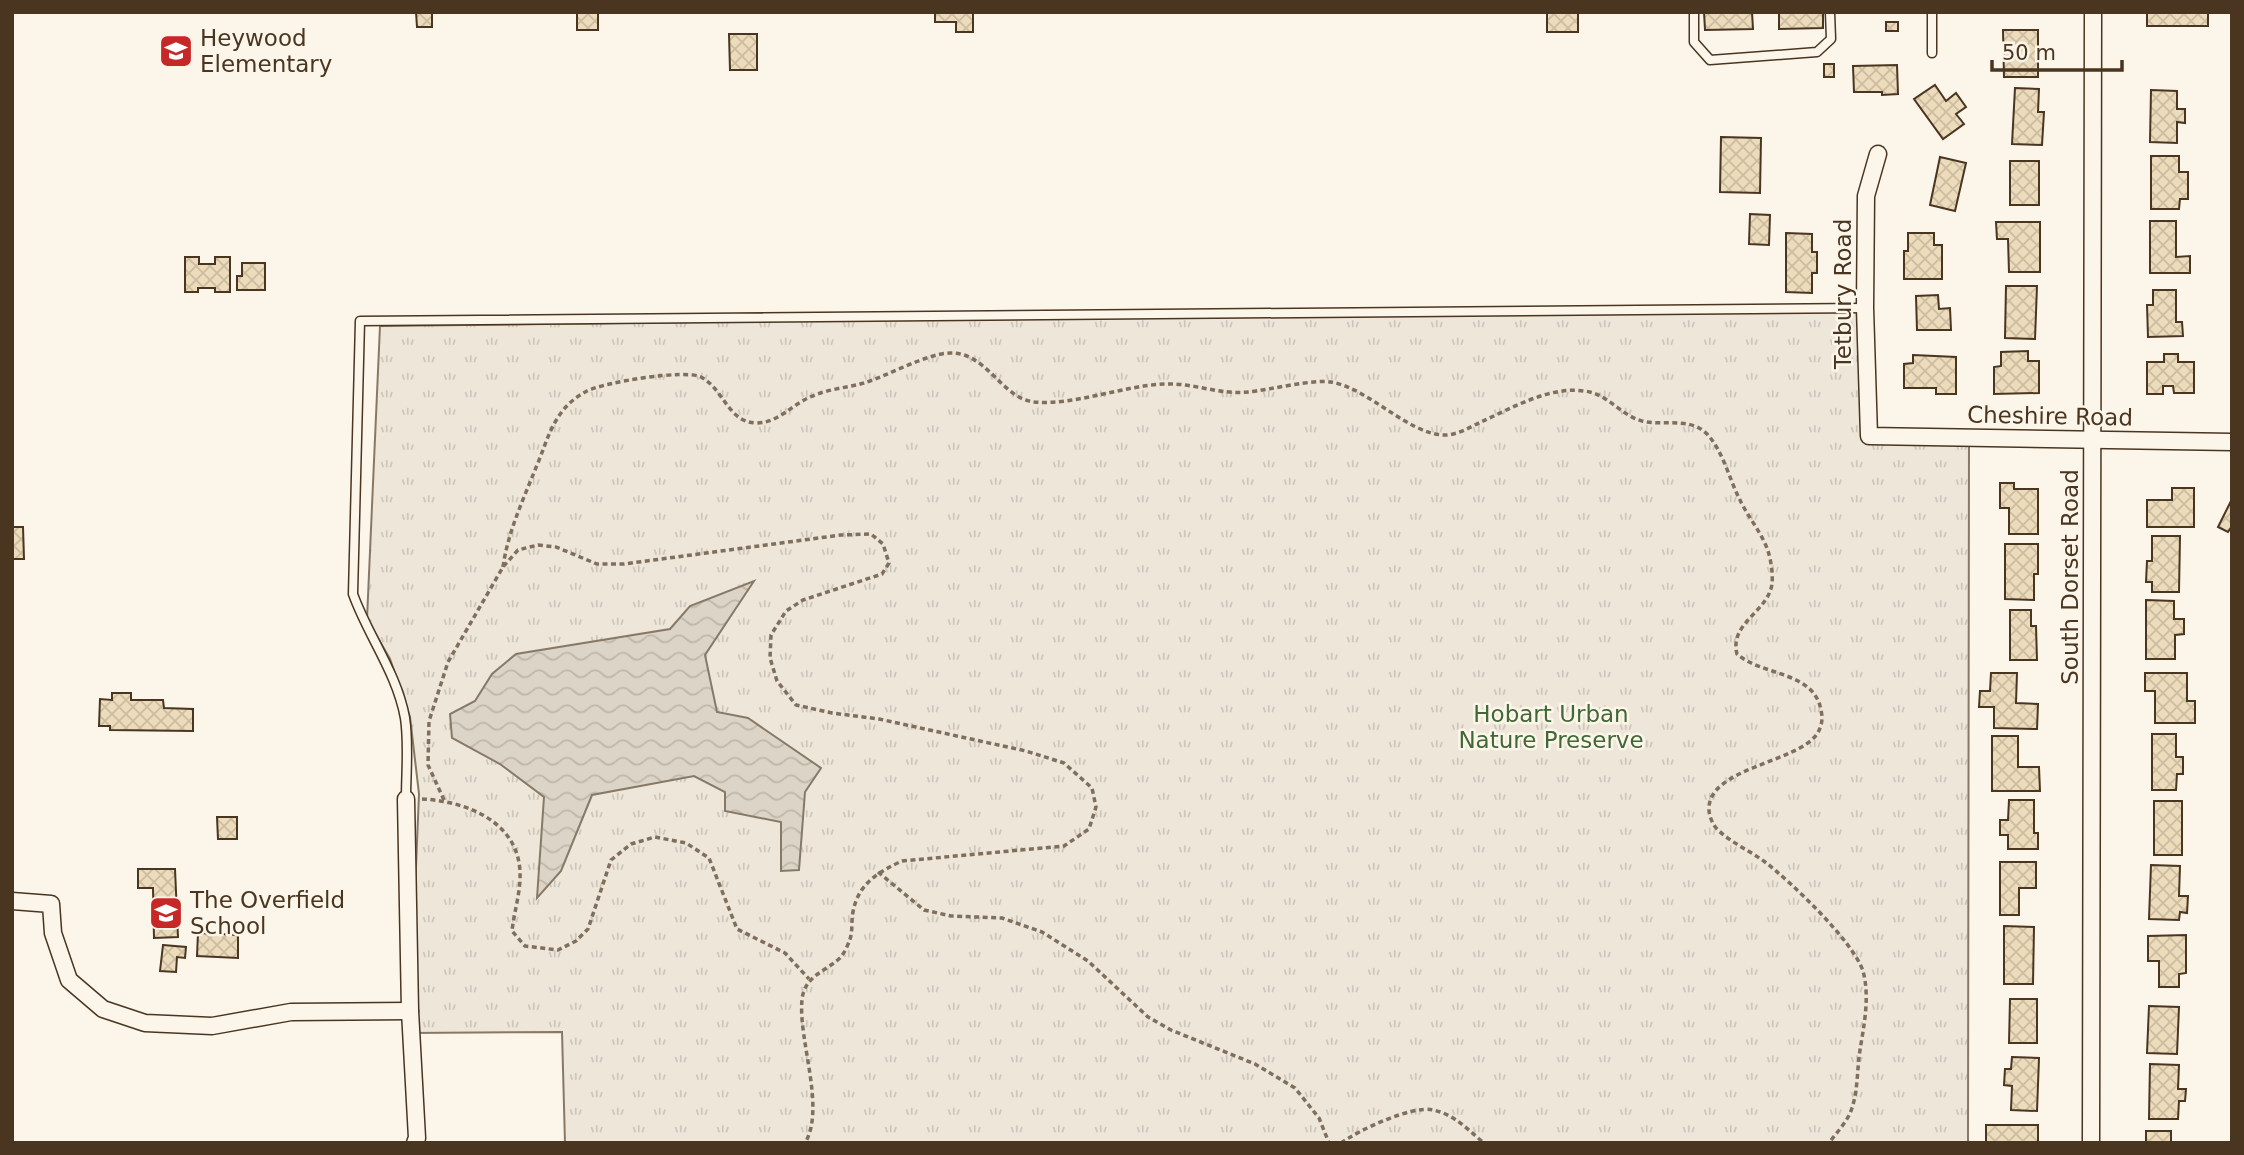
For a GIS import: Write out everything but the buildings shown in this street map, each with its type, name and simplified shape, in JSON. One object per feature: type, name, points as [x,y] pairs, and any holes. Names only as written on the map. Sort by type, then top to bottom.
[{"type":"street","name":"South Dorset Road","points":[[2091,1143],[2093,12]]},
{"type":"street","name":"Tetbury Road","points":[[1868,436],[1866,196],[1878,153]]},
{"type":"street","name":"Cheshire Road","points":[[1868,436],[2232,442]]},
{"type":"street","points":[[406,799],[410,1011],[417,1138],[415,1143]]},
{"type":"street","points":[[12,901],[51,904],[53,933],[69,980],[103,1009],[145,1023],[212,1026],[291,1012],[410,1011]]},
{"type":"lane","points":[[1694,12],[1694,42],[1710,60],[1817,52],[1832,39],[1830,12]]},
{"type":"lane","points":[[1932,53],[1933,12]]},
{"type":"lane","points":[[406,799],[405,718],[396,688],[363,622],[353,594],[360,321],[1865,308]]},
{"type":"path","points":[[503,566],[506,544],[547,438],[556,420],[571,402],[597,387],[676,373],[689,373],[702,378],[717,391],[740,420],[752,423],[767,422],[779,417],[811,396],[865,383],[947,353],[970,357],[994,374],[1016,396],[1032,402],[1064,400],[1156,385],[1183,384],[1227,393],[1328,381],[1355,392],[1430,433],[1448,436],[1541,397],[1570,390],[1604,396],[1628,415],[1641,421],[1689,424],[1707,434],[1714,445],[1768,549],[1772,572],[1768,599],[1744,624],[1737,636],[1737,654],[1754,666],[1787,675],[1803,684],[1819,699],[1823,716],[1821,727],[1813,739],[1721,785],[1712,798],[1709,810],[1714,827],[1773,868],[1830,924],[1843,938],[1862,970],[1866,991],[1865,1018],[1852,1108],[1844,1124],[1829,1143]]},
{"type":"path","points":[[444,800],[428,765],[429,721],[448,662],[503,566],[518,551],[538,545],[556,547],[597,564],[624,564],[841,535],[871,534],[883,544],[890,563],[883,574],[803,600],[786,611],[771,635],[770,658],[777,681],[796,705],[892,722],[1026,751],[1064,763],[1092,788],[1096,807],[1089,829],[1064,846],[902,861],[878,873],[860,890],[853,911],[851,937],[842,957],[809,979],[802,998],[813,1110],[810,1134],[804,1143]]},
{"type":"path","points":[[406,799],[444,800],[497,822],[516,848],[520,872],[512,931],[525,946],[558,950],[576,941],[588,929],[611,860],[631,844],[655,837],[686,843],[709,858],[737,929],[785,953],[809,979]]},
{"type":"path","points":[[878,873],[924,910],[951,916],[1002,918],[1042,932],[1088,961],[1148,1017],[1171,1030],[1255,1063],[1295,1088],[1320,1118],[1329,1143]]},
{"type":"path","points":[[1341,1143],[1371,1125],[1431,1109],[1450,1116],[1484,1143]]},
{"type":"green space","name":"Hobart Urban Nature Preserve","points":[[1865,308],[1869,436],[1969,438],[1968,1143],[565,1143],[562,1032],[411,1033],[419,794],[410,717],[390,659],[367,619],[380,326]]},
{"type":"water","points":[[754,581],[705,655],[717,712],[748,718],[821,768],[805,792],[799,870],[781,871],[781,822],[725,811],[725,792],[694,776],[592,795],[561,871],[537,898],[544,797],[500,764],[452,738],[450,714],[475,701],[492,674],[516,654],[670,629],[690,606]]},
{"type":"place","name":"Heywood Elementary","points":[[176,51]]},
{"type":"place","name":"The Overfield School","points":[[166,913]]}]
